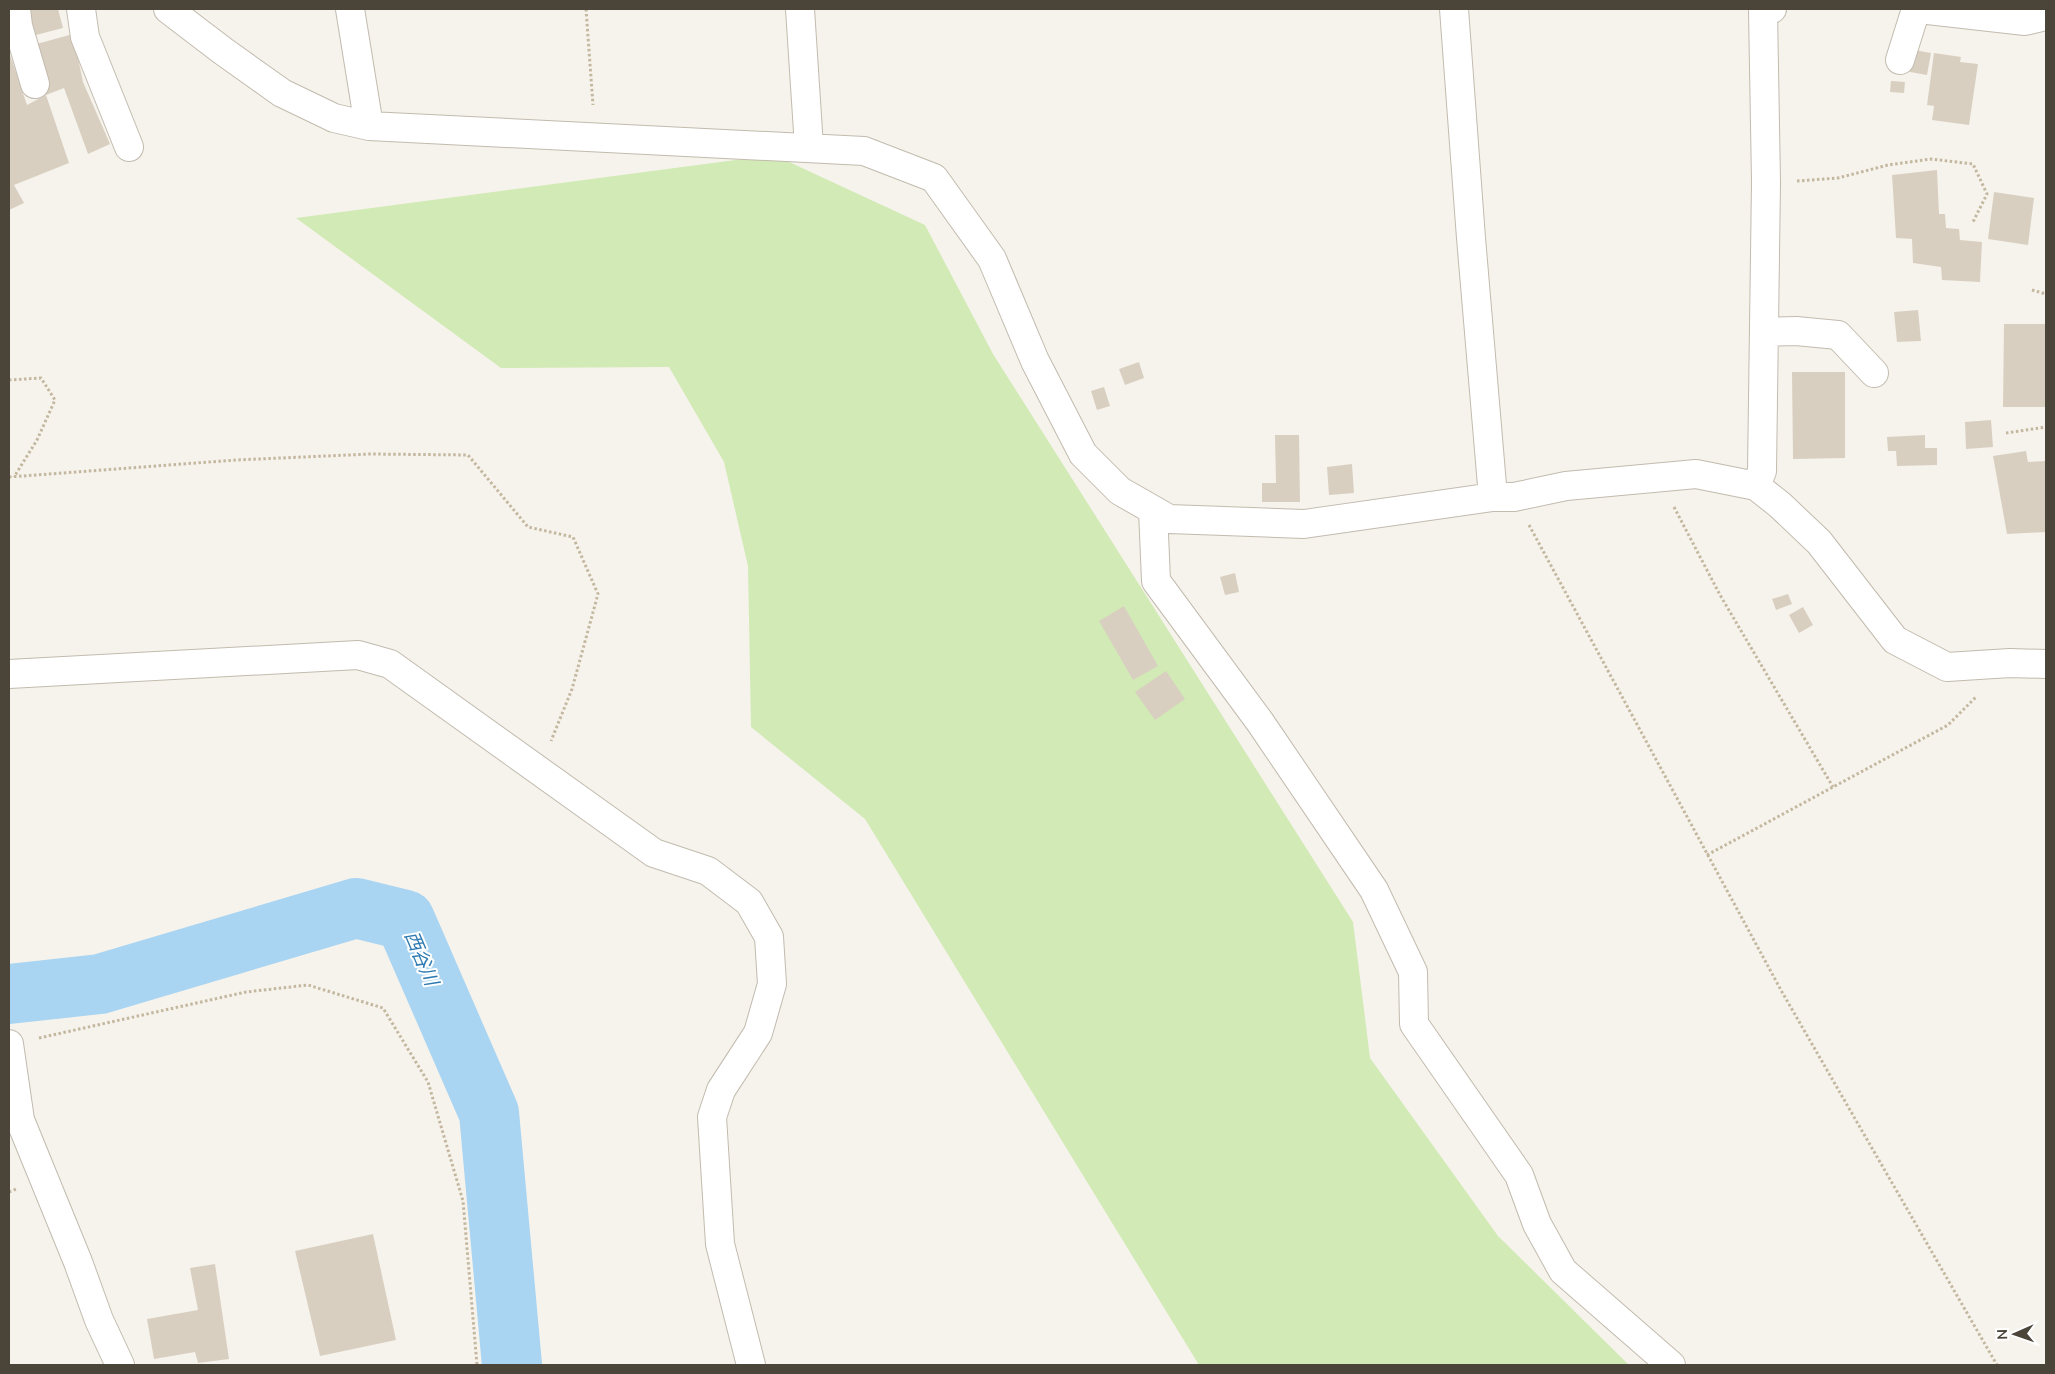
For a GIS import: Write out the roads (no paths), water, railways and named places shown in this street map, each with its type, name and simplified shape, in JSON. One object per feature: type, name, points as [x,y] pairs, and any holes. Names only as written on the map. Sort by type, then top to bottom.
[{"type":"street","points":[[16,9],[18,26],[35,84]]},
{"type":"street","points":[[81,9],[85,37],[129,146]]},
{"type":"street","points":[[168,9],[282,93],[334,118],[369,126],[864,151],[934,178],[992,259],[1035,361],[1083,454],[1120,491],[1169,519],[1304,524],[1504,497],[1566,486],[1696,474],[1756,486],[1780,505],[1819,542],[1895,640],[1947,667],[2010,663],[2046,664]]},
{"type":"street","points":[[350,9],[369,126]]},
{"type":"street","points":[[800,9],[809,147]]},
{"type":"street","points":[[1454,9],[1472,247],[1504,497]]},
{"type":"street","points":[[1756,486],[1762,471],[1766,182],[1763,10],[1772,9]]},
{"type":"street","points":[[1900,60],[1917,9],[2025,21],[2046,16]]},
{"type":"street","points":[[1764,332],[1796,331],[1838,335],[1874,373]]},
{"type":"street","points":[[1153,510],[1156,581],[1260,722],[1374,890],[1412,972],[1414,1024],[1519,1175],[1537,1224],[1564,1271],[1671,1365]]},
{"type":"street","points":[[9,674],[358,655],[390,664],[654,854],[708,870],[749,902],[769,937],[772,984],[758,1033],[721,1090],[712,1116],[720,1244],[751,1365]]},
{"type":"street","points":[[9,1044],[20,1120],[78,1262],[99,1320],[120,1365]]},
{"type":"waterway","name":"西谷川","points":[[9,994],[100,984],[356,908],[405,920],[489,1113],[512,1365]]}]
